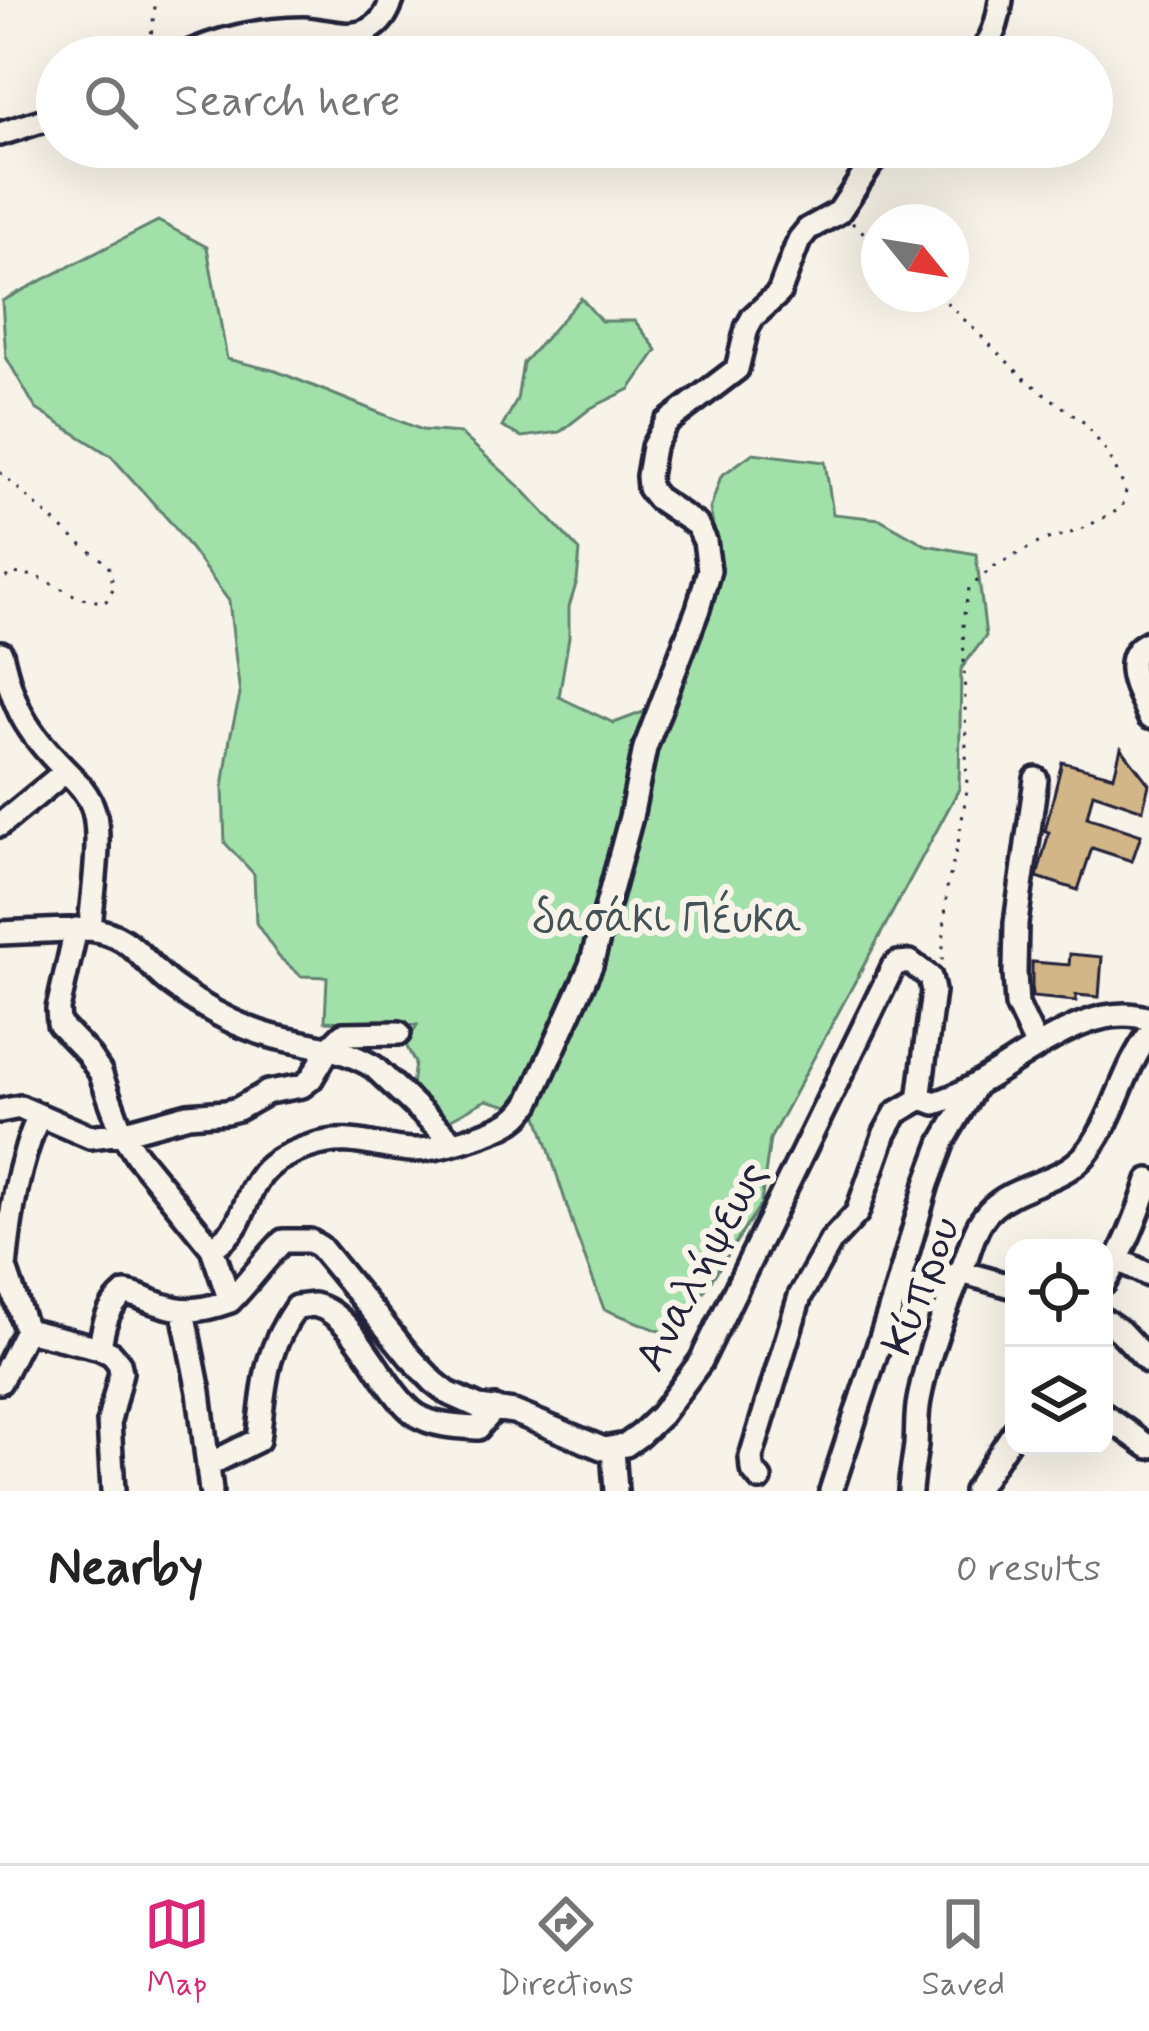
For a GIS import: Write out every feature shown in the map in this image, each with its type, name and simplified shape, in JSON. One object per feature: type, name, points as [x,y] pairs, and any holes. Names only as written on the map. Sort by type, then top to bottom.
[{"type":"street","points":[[246,36],[305,29],[346,35],[367,32],[383,20],[392,0]]},
{"type":"street","points":[[992,36],[1001,0]]},
{"type":"street","points":[[0,134],[36,123]]},
{"type":"street","points":[[212,1248],[235,1230],[263,1173],[279,1160],[312,1145],[347,1139],[428,1150],[481,1136],[515,1120],[529,1103],[591,965],[645,748],[709,570],[698,525],[649,488],[652,447],[666,423],[736,369],[747,328],[753,316],[779,293],[799,240],[839,212],[868,168]]},
{"type":"street","points":[[1146,643],[1131,660],[1149,717]]},
{"type":"street","points":[[1,653],[20,718],[84,790],[94,812],[96,839],[83,929],[58,1009],[59,1024],[100,1072],[122,1133],[212,1248],[230,1301]]},
{"type":"street","points":[[0,825],[66,771]]},
{"type":"street","points":[[1036,778],[1016,923],[1015,973],[1017,1005],[1037,1047]]},
{"type":"street","points":[[0,932],[104,931],[138,950],[166,980],[199,1003],[238,1023],[279,1038],[329,1047],[374,1067],[453,1142]]},
{"type":"street","name":"Αναλήψεως","points":[[613,1449],[626,1445],[661,1415],[701,1360],[893,967],[904,962],[925,971],[933,991],[922,1098]]},
{"type":"street","points":[[760,1479],[751,1457],[800,1296],[831,1241],[857,1213],[896,1113],[922,1098],[935,1103],[974,1088],[1084,1023],[1124,1012],[1149,1018]]},
{"type":"street","points":[[0,1111],[20,1107],[90,1137],[122,1133],[188,1115],[238,1109],[268,1092],[302,1086],[336,1039],[350,1033],[399,1033]]},
{"type":"street","name":"Κύπρου","points":[[910,1491],[926,1367],[980,1223],[1006,1198],[1080,1161],[1100,1135],[1136,1052],[1149,1035]]},
{"type":"street","points":[[831,1491],[927,1184],[943,1141],[974,1088]]},
{"type":"street","points":[[0,1382],[26,1330],[2,1268],[9,1219],[38,1115]]},
{"type":"street","points":[[1113,1269],[1149,1180]]},
{"type":"street","points":[[100,1348],[110,1310],[124,1294],[183,1312],[207,1309],[230,1301],[283,1241],[310,1241],[434,1382],[463,1401],[514,1412],[590,1445],[613,1449],[616,1491]]},
{"type":"street","points":[[1119,1259],[1149,1276]]},
{"type":"street","points":[[896,1295],[928,1288],[961,1272],[1005,1284]]},
{"type":"street","points":[[208,1465],[258,1440],[262,1384],[278,1334],[296,1307],[314,1305],[340,1319],[390,1389],[418,1416],[451,1427],[478,1429],[495,1408]]},
{"type":"street","points":[[183,1312],[211,1491]]},
{"type":"street","points":[[1113,1326],[1149,1362]]},
{"type":"street","points":[[26,1330],[100,1348],[119,1363],[109,1421],[112,1491]]},
{"type":"street","points":[[1113,1421],[1149,1447]]},
{"type":"street","points":[[975,1491],[1005,1446]]},
{"type":"path","points":[[151,36],[156,0]]},
{"type":"path","points":[[839,212],[861,230]]},
{"type":"path","points":[[942,963],[947,888],[967,790],[962,620],[969,587],[993,567],[1044,540],[1078,531],[1122,508],[1126,491],[1085,424],[1026,380],[956,312]]},
{"type":"path","points":[[0,472],[108,564],[114,586],[105,603],[78,597],[36,576],[11,573],[0,582]]},
{"type":"green space","name":"δασάκι Πέυκα","points":[[158,221],[207,247],[227,359],[276,371],[422,430],[460,433],[580,551],[559,697],[614,723],[646,711],[687,681],[676,650],[689,603],[716,542],[710,509],[721,476],[753,453],[825,462],[833,514],[880,519],[926,545],[976,554],[986,636],[961,669],[959,789],[770,1139],[761,1204],[674,1337],[604,1309],[537,1113],[486,1100],[442,1124],[411,1093],[415,1063],[406,1045],[417,1025],[325,1021],[327,977],[301,976],[279,957],[256,923],[254,874],[225,843],[223,788],[240,695],[229,601],[173,525],[111,456],[36,409],[6,357],[2,301]]},
{"type":"green space","points":[[581,298],[601,321],[635,321],[657,350],[630,389],[591,408],[560,432],[522,437],[502,427],[517,400],[523,363]]},
{"type":"building","points":[[1121,748],[1149,784],[1143,810],[1093,793],[1087,817],[1141,835],[1132,861],[1092,848],[1078,890],[1037,877],[1062,762],[1114,776]]},
{"type":"building","points":[[1070,954],[1102,957],[1099,997],[1076,995],[1076,1001],[1032,997],[1032,962],[1069,965]]}]
